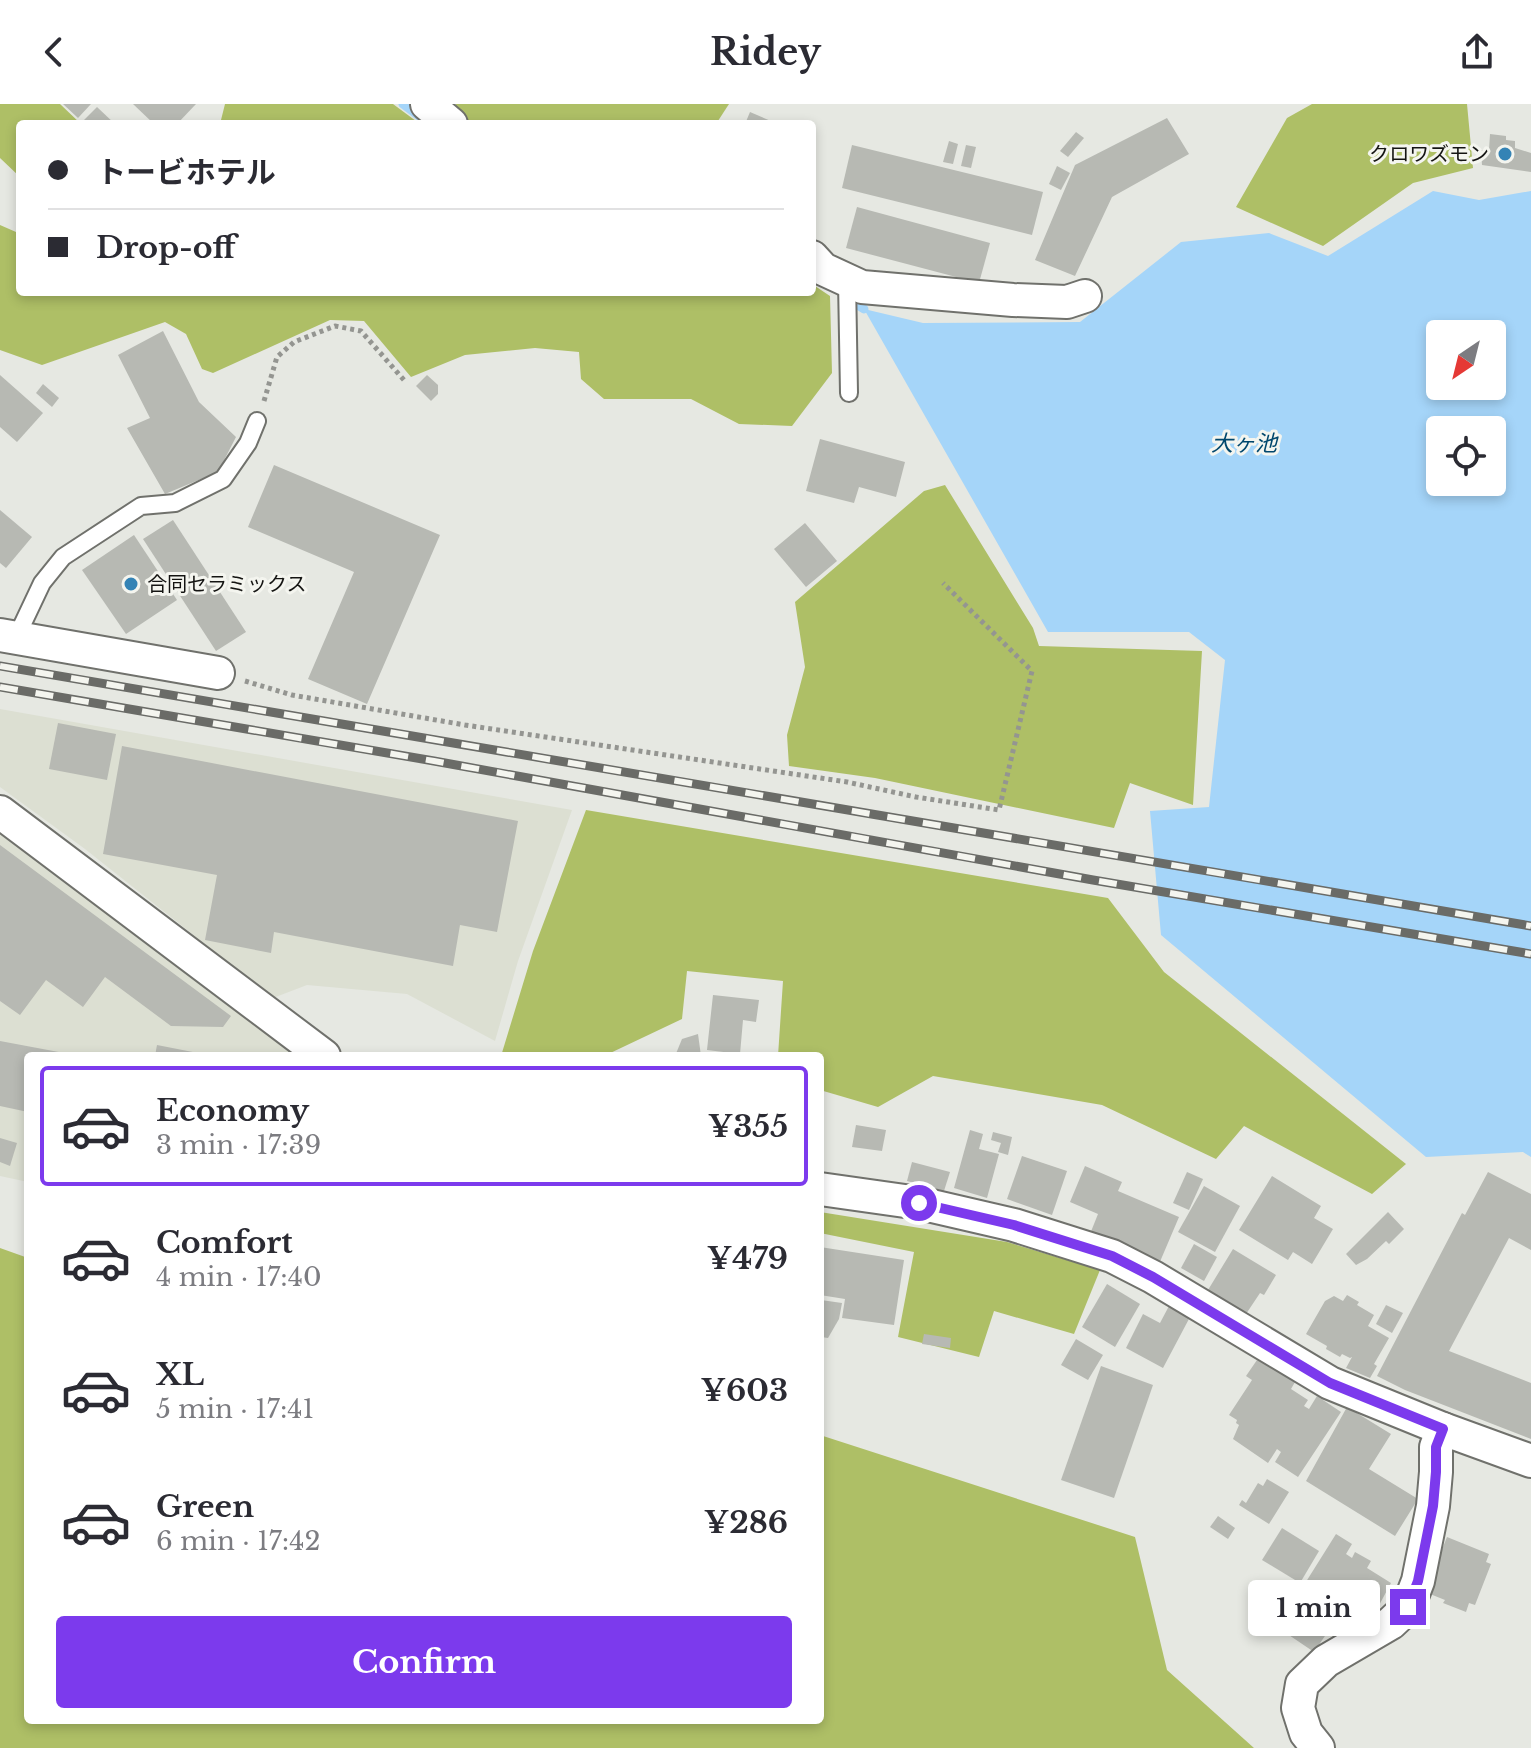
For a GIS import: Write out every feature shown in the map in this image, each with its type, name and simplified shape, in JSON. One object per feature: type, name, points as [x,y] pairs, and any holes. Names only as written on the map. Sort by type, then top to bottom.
[{"type":"street","points":[[427,104],[446,120]]},
{"type":"street","points":[[816,261],[823,269],[862,287],[1013,300],[1067,302],[1085,296]]},
{"type":"street","points":[[8,637],[218,673]]},
{"type":"street","points":[[0,812],[319,1052]]},
{"type":"street","points":[[824,1190],[919,1203],[1000,1221],[1112,1256],[1153,1277],[1330,1383],[1531,1461]]},
{"type":"street","points":[[1318,1748],[1306,1733],[1298,1708],[1302,1684],[1326,1661],[1391,1623],[1408,1607],[1418,1581],[1430,1521],[1436,1447],[1443,1429]]},
{"type":"lane","points":[[848,282],[849,393]]},
{"type":"lane","points":[[8,637],[42,583],[63,557],[141,506],[175,503],[223,479],[248,443],[257,421]]},
{"type":"path","points":[[257,421],[277,357],[294,342],[335,326],[361,331],[404,380]]},
{"type":"path","points":[[218,673],[292,695],[465,725],[847,782],[999,810],[1032,671],[943,583]]},
{"type":"shaded area","points":[[0,709],[572,810],[518,961],[495,1041],[407,994],[307,985],[273,998],[85,849],[0,787]]},
{"type":"shaded area","points":[[0,825],[296,1052],[24,1052],[24,1181],[0,1176]]},
{"type":"green space","points":[[0,104],[60,104],[77,120],[16,120],[16,173],[0,158]]},
{"type":"green space","points":[[225,104],[393,104],[415,120],[221,120]]},
{"type":"green space","points":[[456,104],[729,104],[719,120],[460,120],[451,113]]},
{"type":"green space","points":[[1312,104],[1467,104],[1473,168],[1413,183],[1323,246],[1236,207],[1287,118]]},
{"type":"green space","points":[[0,225],[16,232],[16,296],[816,296],[816,287],[830,296],[832,373],[792,426],[739,424],[691,399],[604,399],[581,379],[579,352],[535,348],[465,355],[411,377],[364,321],[330,320],[213,373],[202,369],[186,334],[165,322],[42,365],[0,350]]},
{"type":"green space","points":[[945,485],[1033,628],[1039,646],[1202,651],[1193,805],[1130,783],[1114,828],[875,778],[789,766],[787,735],[805,667],[795,602],[924,491]]},
{"type":"green space","points":[[586,810],[1108,898],[1164,972],[1406,1164],[1372,1194],[1244,1126],[1216,1159],[1102,1105],[933,1076],[878,1107],[824,1091],[824,1052],[778,1052],[783,981],[687,971],[682,1019],[612,1052],[502,1052],[533,951]]},
{"type":"green space","points":[[824,1213],[1007,1242],[1100,1270],[1074,1334],[994,1311],[979,1357],[898,1337],[914,1252],[824,1234]]},
{"type":"green space","points":[[0,1248],[24,1257],[24,1724],[824,1724],[824,1436],[1135,1537],[1167,1670],[1254,1748],[0,1748]]},
{"type":"water","name":"大ヶ池","points":[[1433,191],[1479,200],[1531,191],[1531,1157],[1523,1152],[1426,1157],[1161,935],[1150,811],[1209,807],[1225,660],[1189,632],[1048,632],[864,309],[923,323],[1080,322],[1181,242],[1269,233],[1328,256]]},
{"type":"building","points":[[63,104],[91,104],[78,118]]},
{"type":"building","points":[[133,104],[196,104],[181,120],[150,120]]},
{"type":"building","points":[[97,107],[111,120],[84,120]]},
{"type":"building","points":[[750,112],[769,120],[747,120]]},
{"type":"building","points":[[1167,118],[1189,154],[1112,197],[1075,276],[1035,260],[1075,165]]},
{"type":"building","points":[[1076,132],[1084,138],[1068,157],[1060,151]]},
{"type":"building","points":[[1490,134],[1506,136],[1506,140],[1515,141],[1515,148],[1531,153],[1531,172],[1482,165],[1481,150],[1489,150]]},
{"type":"building","points":[[949,141],[958,144],[953,164],[943,162]]},
{"type":"building","points":[[852,145],[1043,192],[1032,235],[842,188]]},
{"type":"building","points":[[966,145],[976,147],[971,168],[961,166]]},
{"type":"building","points":[[1057,166],[1070,173],[1061,190],[1049,184]]},
{"type":"building","points":[[857,207],[990,243],[979,283],[846,248]]},
{"type":"building","points":[[163,331],[199,402],[236,437],[218,472],[165,494],[127,428],[150,418],[118,355]]},
{"type":"building","points":[[0,375],[43,413],[17,442],[0,427]]},
{"type":"building","points":[[427,375],[438,385],[438,394],[431,401],[416,386]]},
{"type":"building","points":[[43,384],[59,398],[52,407],[36,393]]},
{"type":"building","points":[[820,439],[905,462],[896,497],[859,487],[854,503],[806,491]]},
{"type":"building","points":[[274,465],[440,535],[367,704],[308,679],[354,572],[248,527]]},
{"type":"building","points":[[0,510],[32,537],[6,568],[0,563]]},
{"type":"building","points":[[173,520],[246,632],[216,651],[143,539]]},
{"type":"building","points":[[805,523],[837,561],[806,587],[774,549]]},
{"type":"building","points":[[134,535],[177,600],[126,634],[82,570]]},
{"type":"building","points":[[58,723],[116,734],[107,780],[49,769]]},
{"type":"building","points":[[122,746],[518,821],[497,932],[460,925],[453,966],[274,932],[271,953],[205,940],[217,875],[103,854]]},
{"type":"building","points":[[0,845],[231,1016],[223,1027],[171,1026],[105,977],[83,1007],[46,980],[20,1015],[0,1001]]},
{"type":"building","points":[[713,995],[759,1000],[756,1022],[743,1020],[740,1052],[707,1050]]},
{"type":"building","points":[[698,1034],[700,1052],[677,1052],[682,1039]]},
{"type":"building","points":[[0,1041],[59,1052],[24,1052],[24,1111],[0,1106]]},
{"type":"building","points":[[157,1045],[193,1052],[156,1052]]},
{"type":"building","points":[[856,1125],[886,1130],[882,1151],[852,1147]]},
{"type":"building","points":[[970,1130],[983,1134],[979,1149],[999,1154],[987,1198],[954,1188]]},
{"type":"building","points":[[993,1132],[1012,1137],[1008,1155],[998,1152],[1001,1143],[991,1140]]},
{"type":"building","points":[[0,1138],[17,1143],[10,1166],[0,1162]]},
{"type":"building","points":[[1022,1156],[1067,1171],[1052,1215],[1007,1199]]},
{"type":"building","points":[[912,1162],[950,1172],[944,1191],[907,1181]]},
{"type":"building","points":[[1085,1166],[1122,1182],[1118,1191],[1179,1217],[1159,1264],[1090,1234],[1098,1214],[1070,1202]]},
{"type":"building","points":[[1187,1172],[1203,1179],[1189,1210],[1173,1203]]},
{"type":"building","points":[[1488,1172],[1531,1194],[1531,1250],[1509,1238],[1449,1351],[1531,1383],[1531,1439],[1377,1376],[1462,1213],[1465,1215]]},
{"type":"building","points":[[1272,1176],[1321,1206],[1314,1218],[1333,1229],[1312,1264],[1293,1252],[1288,1260],[1239,1230]]},
{"type":"building","points":[[1204,1186],[1240,1206],[1215,1252],[1178,1232]]},
{"type":"building","points":[[1388,1212],[1404,1229],[1389,1244],[1386,1241],[1356,1265],[1346,1254]]},
{"type":"building","points":[[1194,1244],[1217,1257],[1204,1281],[1181,1268]]},
{"type":"building","points":[[824,1248],[904,1260],[894,1325],[842,1318],[845,1299],[824,1296]]},
{"type":"building","points":[[1233,1249],[1276,1275],[1264,1295],[1260,1293],[1246,1314],[1208,1290]]},
{"type":"building","points":[[1107,1284],[1140,1304],[1115,1347],[1082,1327]]},
{"type":"building","points":[[1347,1295],[1374,1315],[1368,1326],[1389,1338],[1370,1378],[1346,1368],[1352,1357],[1342,1354],[1340,1357],[1306,1334],[1325,1301],[1334,1296],[1343,1301]]},
{"type":"building","points":[[824,1300],[842,1303],[839,1319],[828,1338],[824,1337]]},
{"type":"building","points":[[1386,1305],[1403,1313],[1392,1333],[1376,1324]]},
{"type":"building","points":[[1169,1306],[1190,1317],[1163,1368],[1126,1348],[1143,1314],[1160,1323]]},
{"type":"building","points":[[924,1334],[951,1338],[950,1348],[922,1344]]},
{"type":"building","points":[[1076,1339],[1103,1355],[1088,1380],[1061,1365]]},
{"type":"building","points":[[1257,1360],[1295,1382],[1291,1389],[1308,1400],[1304,1406],[1309,1409],[1317,1396],[1341,1412],[1298,1477],[1275,1462],[1281,1452],[1277,1449],[1268,1463],[1233,1439],[1239,1425],[1229,1415],[1252,1380],[1246,1376]]},
{"type":"building","points":[[1101,1366],[1153,1385],[1114,1498],[1061,1480]]},
{"type":"building","points":[[1347,1407],[1391,1434],[1369,1469],[1418,1499],[1395,1536],[1306,1481]]},
{"type":"building","points":[[1267,1479],[1289,1492],[1269,1524],[1239,1505],[1242,1500],[1246,1503],[1258,1483],[1263,1486]]},
{"type":"building","points":[[1218,1516],[1235,1528],[1228,1539],[1210,1527]]},
{"type":"building","points":[[1282,1528],[1319,1551],[1300,1583],[1262,1560]]},
{"type":"building","points":[[1336,1534],[1352,1544],[1346,1554],[1352,1558],[1355,1552],[1371,1561],[1367,1568],[1391,1583],[1370,1622],[1351,1615],[1335,1638],[1327,1633],[1314,1652],[1283,1631],[1311,1589],[1304,1585]]},
{"type":"building","points":[[1447,1537],[1489,1554],[1486,1562],[1491,1564],[1475,1605],[1469,1603],[1466,1612],[1425,1592]]},
{"type":"waterway","points":[[403,104],[423,119]]},
{"type":"waterway","points":[[846,298],[864,309]]},
{"type":"railway","points":[[0,666],[1531,926]]},
{"type":"railway","points":[[0,687],[1531,954]]},
{"type":"place","name":"クロワズモン","points":[[1505,154]]},
{"type":"place","name":"合同セラミックス","points":[[131,584]]},
{"type":"route","points":[[919,1203],[1014,1225],[1112,1256],[1153,1277],[1330,1383],[1443,1429],[1436,1447],[1433,1506],[1418,1581],[1408,1607]]}]
